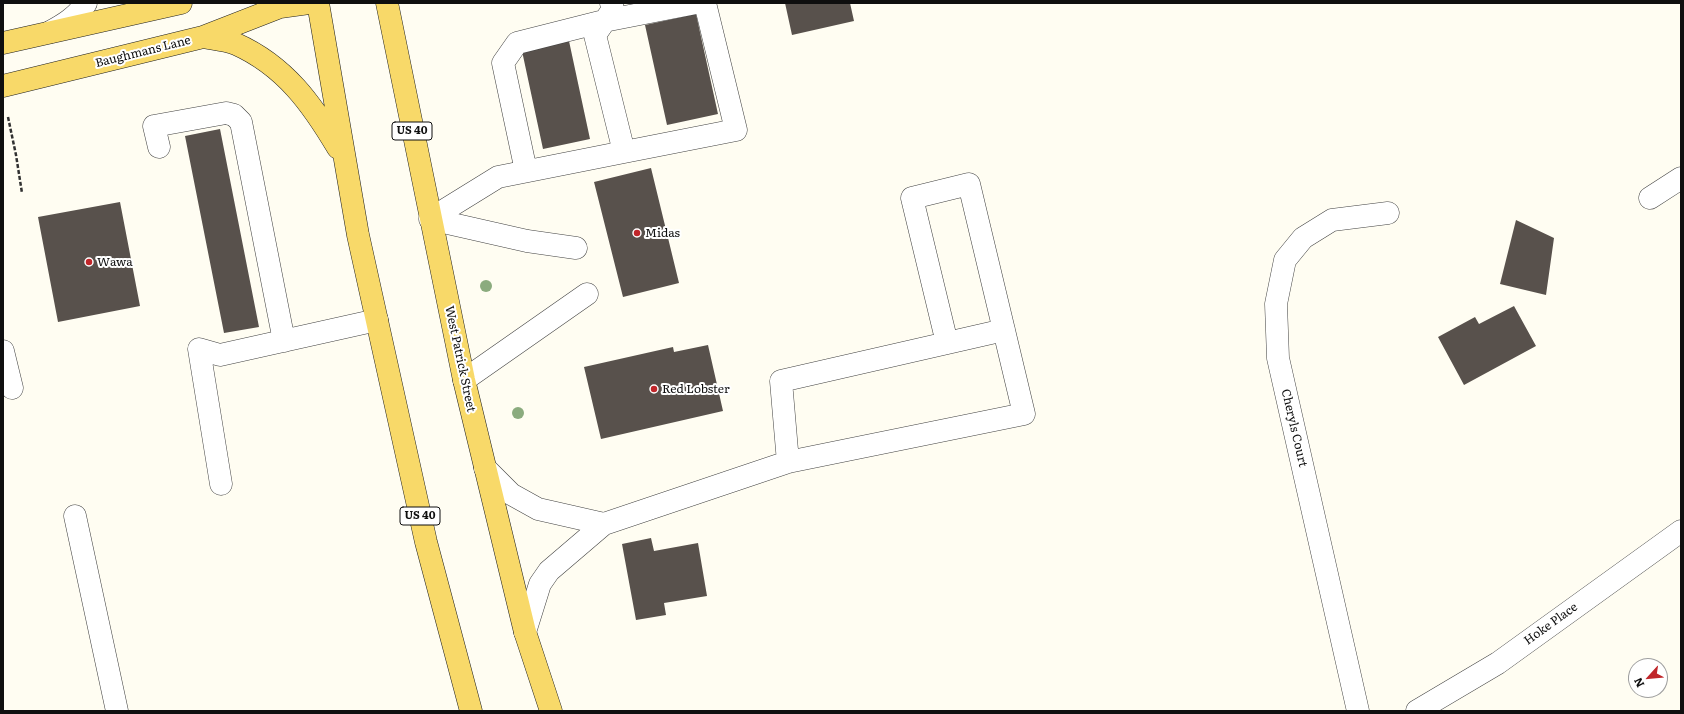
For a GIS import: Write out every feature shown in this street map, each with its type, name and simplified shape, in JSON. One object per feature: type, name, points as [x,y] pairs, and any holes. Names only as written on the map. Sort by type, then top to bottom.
[{"type":"main road","points":[[3,43],[176,3]]},
{"type":"main road","name":"Baughmans Lane","points":[[3,86],[203,37],[271,5],[309,3]]},
{"type":"main road","name":"US 40","points":[[318,3],[358,235],[426,542],[471,711]]},
{"type":"main road","name":"West Patrick Street","points":[[387,3],[464,380],[525,632],[551,711]]},
{"type":"main road","points":[[203,37],[235,44],[268,62],[297,87],[317,112],[345,158]]},
{"type":"street","points":[[49,33],[68,22],[86,3]]},
{"type":"street","points":[[526,171],[503,63],[517,43],[608,12],[696,3]]},
{"type":"street","points":[[430,219],[498,177],[736,130],[705,3]]},
{"type":"street","points":[[608,12],[595,35],[624,152]]},
{"type":"street","points":[[158,147],[154,126],[226,113],[234,115],[240,122],[284,342]]},
{"type":"street","points":[[1650,198],[1681,178]]},
{"type":"street","points":[[525,632],[540,584],[549,571],[604,524],[788,462],[1024,414],[969,184],[912,198],[947,343]]},
{"type":"street","name":"Cheryls Court","points":[[1358,711],[1278,358],[1276,304],[1285,260],[1304,238],[1332,220],[1388,213]]},
{"type":"street","points":[[430,219],[527,241],[576,248]]},
{"type":"street","points":[[464,380],[588,294]]},
{"type":"street","points":[[222,484],[199,350],[220,355],[284,342],[377,320]]},
{"type":"street","points":[[788,462],[781,381],[1004,330]]},
{"type":"street","points":[[3,351],[12,388]]},
{"type":"street","points":[[485,468],[511,494],[538,509],[604,524]]},
{"type":"street","points":[[75,516],[117,711]]},
{"type":"street","name":"Hoke Place","points":[[1417,711],[1498,663],[1681,531]]},
{"type":"path","points":[[8,117],[22,193]]},
{"type":"building","points":[[785,3],[850,3],[854,21],[792,35]]},
{"type":"building","points":[[696,14],[718,114],[667,125],[645,25]]},
{"type":"building","points":[[569,41],[590,139],[543,149],[522,51]]},
{"type":"building","points":[[220,129],[259,327],[224,333],[185,136]]},
{"type":"building","name":"Midas","points":[[651,168],[679,283],[623,297],[594,182]]},
{"type":"building","name":"Wawa","points":[[120,202],[140,306],[58,322],[38,217]]},
{"type":"building","points":[[1516,220],[1554,238],[1546,295],[1500,284]]},
{"type":"building","points":[[1514,306],[1536,346],[1464,385],[1438,337],[1475,317],[1479,324]]},
{"type":"building","name":"Red Lobster","points":[[708,345],[723,411],[601,439],[584,367],[673,347],[674,352]]},
{"type":"building","points":[[651,538],[654,551],[698,543],[707,596],[664,603],[666,615],[636,620],[622,544]]},
{"type":"place","name":"Midas","points":[[637,233]]},
{"type":"place","name":"Wawa","points":[[89,262]]},
{"type":"place","name":"Red Lobster","points":[[654,389]]}]
